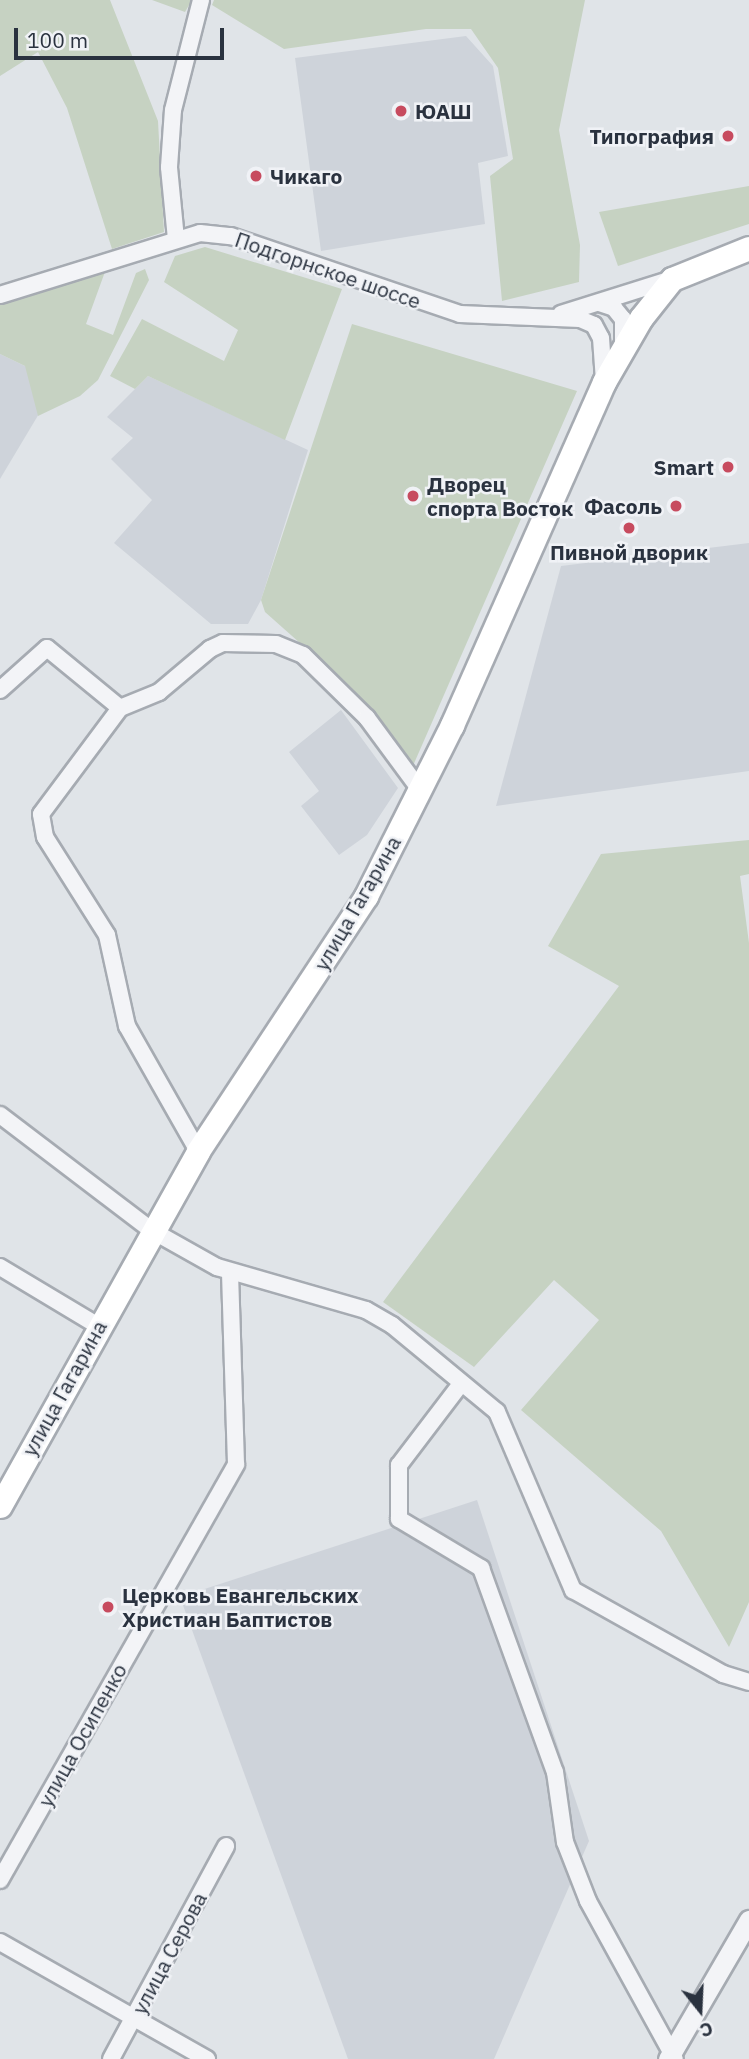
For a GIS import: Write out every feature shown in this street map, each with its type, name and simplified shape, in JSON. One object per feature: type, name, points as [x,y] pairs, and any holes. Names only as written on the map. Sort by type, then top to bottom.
[{"type":"main road","points":[[672,279],[749,248]]},
{"type":"main road","name":"улица Гагарина","points":[[0,1506],[151,1230],[198,1151],[366,896],[420,790],[604,382],[641,318],[672,279]]},
{"type":"street","points":[[177,239],[169,167],[173,110],[201,0]]},
{"type":"street","name":"Подгорнское шоссе","points":[[0,295],[200,233],[231,236],[460,314],[538,320]]},
{"type":"street","points":[[538,320],[672,279]]},
{"type":"street","points":[[599,303],[614,308],[623,319],[622,352]]},
{"type":"street","points":[[538,320],[580,319],[594,325],[605,359],[604,382]]},
{"type":"street","points":[[198,1151],[127,1026],[107,935],[45,837],[41,814],[120,708],[159,692],[210,649],[223,643],[276,644],[303,655],[340,688],[420,790]]},
{"type":"street","points":[[0,690],[47,648],[120,708]]},
{"type":"street","points":[[0,1115],[151,1230],[230,1273],[366,1310],[392,1325],[460,1385],[497,1412],[573,1590],[723,1674],[749,1682]]},
{"type":"street","points":[[0,1267],[98,1326]]},
{"type":"street","name":"улица Осипенко","points":[[0,1880],[236,1464],[230,1273]]},
{"type":"street","points":[[460,1385],[399,1465],[399,1519],[481,1569],[555,1772],[565,1842],[588,1901],[671,2058]]},
{"type":"street","name":"улица Серова","points":[[111,2059],[226,1846]]},
{"type":"street","points":[[671,2058],[749,1920]]},
{"type":"street","points":[[0,1942],[206,2059]]},
{"type":"shaded area","name":"ЮАШ","points":[[466,36],[493,66],[508,156],[478,163],[485,224],[321,251],[295,58]]},
{"type":"shaded area","points":[[0,354],[58,382],[0,479]]},
{"type":"shaded area","points":[[148,376],[308,450],[261,600],[248,624],[211,624],[114,543],[152,500],[111,459],[133,438],[107,417]]},
{"type":"shaded area","points":[[749,543],[749,771],[496,806],[561,566]]},
{"type":"shaded area","points":[[341,710],[398,788],[367,835],[339,855],[301,806],[319,791],[289,752]]},
{"type":"shaded area","points":[[477,1500],[589,1841],[494,2059],[348,2059],[180,1597]]},
{"type":"green space","points":[[0,0],[110,0],[158,121],[164,232],[112,249],[67,108],[38,52],[0,76]]},
{"type":"green space","points":[[152,0],[192,0],[185,12]]},
{"type":"green space","points":[[214,0],[585,0],[559,130],[580,245],[579,282],[502,301],[490,176],[513,159],[498,68],[471,29],[426,29],[284,49],[212,5]]},
{"type":"green space","points":[[749,186],[749,224],[618,266],[599,212]]},
{"type":"green space","points":[[205,247],[342,289],[285,440],[148,376],[135,389],[110,376],[142,319],[224,361],[238,330],[164,282],[175,256]]},
{"type":"green space","points":[[106,269],[86,324],[113,335],[136,273],[145,269],[149,280],[98,380],[80,396],[38,416],[25,366],[0,354],[0,303]]},
{"type":"green space","name":"Дворец спорта Восток","points":[[352,324],[577,391],[412,768],[345,683],[265,612],[261,600]]},
{"type":"green space","points":[[749,840],[749,874],[740,876],[749,943],[749,1602],[729,1647],[661,1531],[521,1410],[599,1320],[554,1280],[474,1367],[383,1302],[619,986],[548,946],[601,854]]},
{"type":"place","name":"ЮАШ","points":[[401,111]]},
{"type":"place","name":"Типография","points":[[728,136]]},
{"type":"place","name":"Чикаго","points":[[256,176]]},
{"type":"place","name":"Smart","points":[[728,467]]},
{"type":"place","name":"Дворец спорта Восток","points":[[413,496]]},
{"type":"place","name":"Фасоль","points":[[676,506]]},
{"type":"place","name":"Пивной дворик","points":[[629,528]]},
{"type":"place","name":"Церковь Евангельских Христиан Баптистов","points":[[108,1607]]}]
